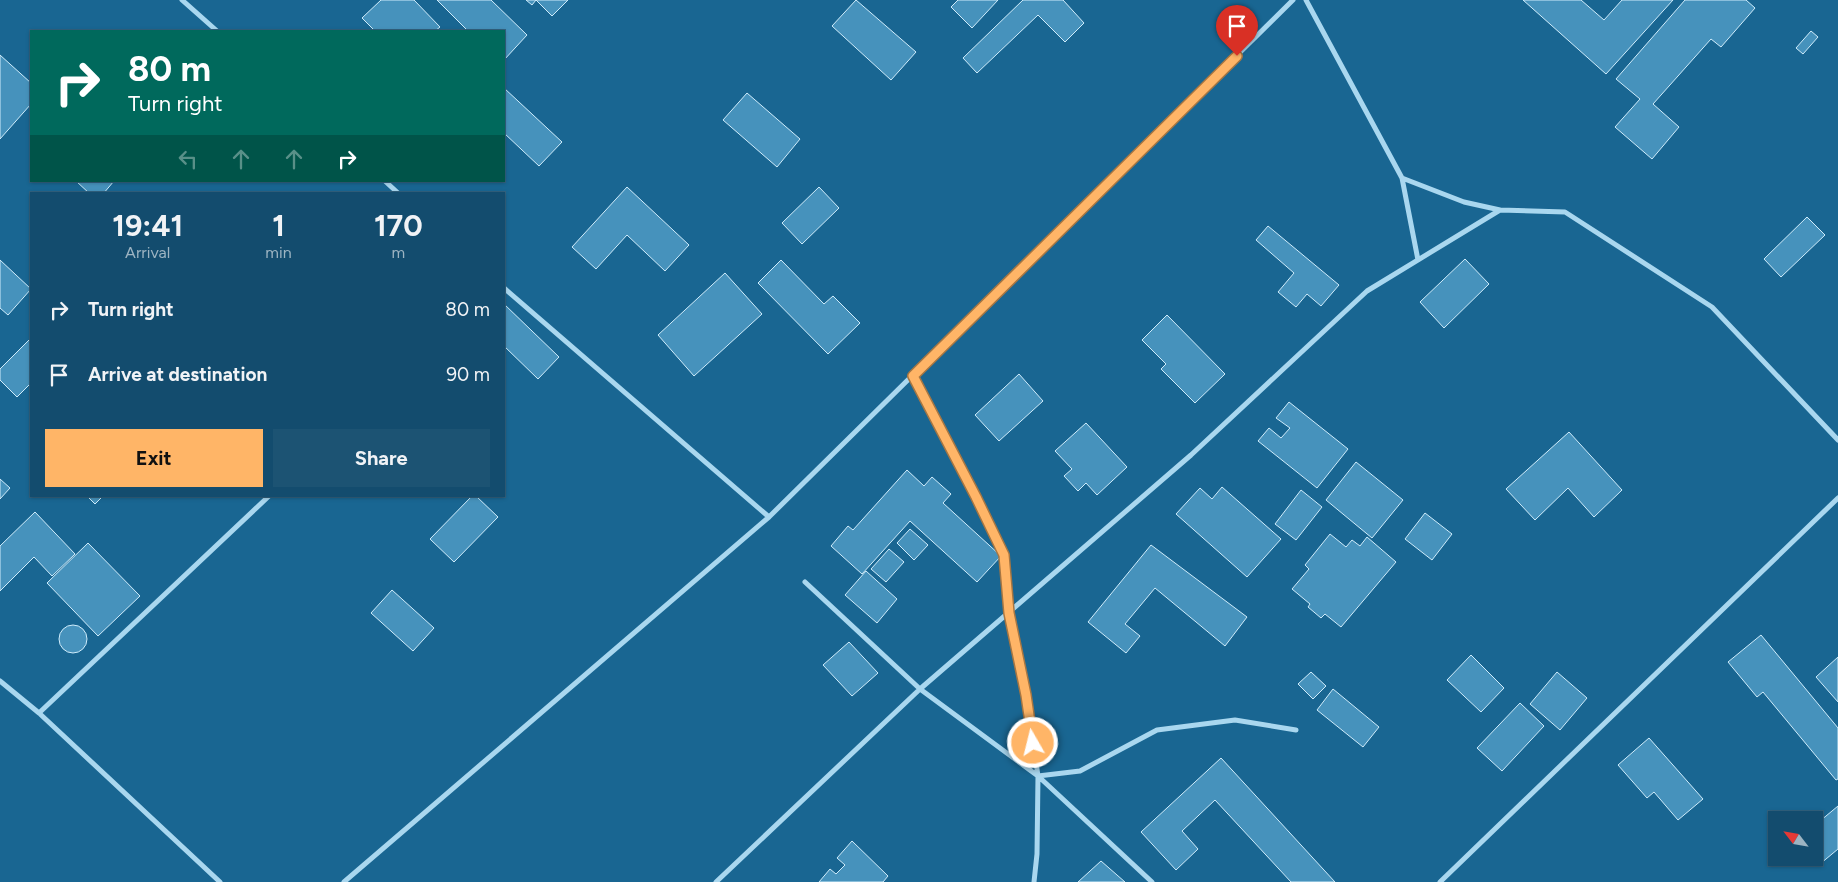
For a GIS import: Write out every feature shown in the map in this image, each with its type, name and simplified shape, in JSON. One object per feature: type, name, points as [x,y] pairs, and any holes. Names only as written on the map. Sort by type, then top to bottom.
[{"type":"street","points":[[182,0],[216,30]]},
{"type":"street","points":[[344,882],[769,517],[1293,0]]},
{"type":"street","points":[[1306,0],[1402,178],[1418,260]]},
{"type":"street","points":[[1402,178],[1464,202],[1500,210],[1565,212],[1712,307],[1838,440]]},
{"type":"street","points":[[386,182],[397,192]]},
{"type":"street","points":[[716,882],[920,690],[1191,455],[1367,291],[1500,210]]},
{"type":"street","points":[[505,289],[769,517]]},
{"type":"street","points":[[913,376],[1004,555],[1009,613],[1026,695],[1038,776],[1037,854],[1034,882]]},
{"type":"street","points":[[39,713],[268,497]]},
{"type":"street","points":[[1440,882],[1838,498]]},
{"type":"street","points":[[805,582],[920,690],[1038,776],[1152,882]]},
{"type":"street","points":[[0,681],[39,713],[220,882]]},
{"type":"street","points":[[1038,776],[1080,771],[1157,730],[1235,720],[1296,730]]},
{"type":"building","points":[[381,0],[414,0],[440,27],[436,30],[374,30],[362,18]]},
{"type":"building","points":[[437,0],[491,0],[527,35],[505,59],[505,30],[467,30]]},
{"type":"building","points":[[526,0],[536,0],[532,5]]},
{"type":"building","points":[[536,0],[568,0],[552,16]]},
{"type":"building","points":[[856,0],[916,52],[891,80],[832,26]]},
{"type":"building","points":[[958,0],[998,0],[972,28],[951,7]]},
{"type":"building","points":[[1023,0],[1063,0],[1084,23],[1065,42],[1038,15],[977,73],[963,58]]},
{"type":"building","points":[[1523,0],[1581,0],[1604,20],[1622,0],[1673,0],[1606,74]]},
{"type":"building","points":[[1685,0],[1746,0],[1755,8],[1721,47],[1711,39],[1653,104],[1679,127],[1652,159],[1615,127],[1640,99],[1616,79]]},
{"type":"building","points":[[1811,31],[1818,37],[1803,54],[1796,48]]},
{"type":"building","points":[[0,55],[30,82],[30,105],[0,139]]},
{"type":"building","points":[[505,89],[562,142],[539,166],[505,134]]},
{"type":"building","points":[[747,93],[800,139],[777,167],[723,120]]},
{"type":"building","points":[[77,182],[113,182],[105,192],[88,192]]},
{"type":"building","points":[[627,187],[689,245],[665,271],[627,235],[596,269],[572,247]]},
{"type":"building","points":[[819,187],[839,208],[802,244],[782,223]]},
{"type":"building","points":[[1807,217],[1825,235],[1781,277],[1764,259]]},
{"type":"building","points":[[1268,226],[1339,285],[1321,306],[1307,294],[1296,307],[1278,292],[1294,273],[1256,240]]},
{"type":"building","points":[[1465,259],[1489,284],[1444,328],[1420,302]]},
{"type":"building","points":[[0,260],[30,290],[8,315],[0,308]]},
{"type":"building","points":[[781,260],[824,304],[833,296],[860,323],[828,354],[758,283]]},
{"type":"building","points":[[725,273],[762,314],[694,376],[658,335]]},
{"type":"building","points":[[505,305],[559,357],[538,379],[505,347]]},
{"type":"building","points":[[1167,315],[1225,374],[1195,403],[1161,369],[1166,364],[1142,340]]},
{"type":"building","points":[[30,339],[30,384],[17,397],[0,380],[0,369]]},
{"type":"building","points":[[1019,374],[1043,401],[999,441],[975,415]]},
{"type":"building","points":[[1289,402],[1348,449],[1317,488],[1258,441],[1269,428],[1281,438],[1290,428],[1276,418]]},
{"type":"building","points":[[1086,423],[1127,467],[1097,495],[1086,483],[1078,491],[1064,476],[1072,469],[1055,451]]},
{"type":"building","points":[[1569,432],[1622,490],[1594,517],[1568,488],[1535,520],[1506,489]]},
{"type":"building","points":[[1356,462],[1403,500],[1372,538],[1326,500]]},
{"type":"building","points":[[907,470],[924,486],[932,477],[951,494],[943,503],[1001,556],[977,582],[910,521],[862,574],[831,546],[848,526],[853,530]]},
{"type":"building","points":[[0,479],[10,488],[0,499]]},
{"type":"building","points":[[1222,487],[1281,539],[1247,577],[1176,514],[1200,488],[1212,499]]},
{"type":"building","points":[[1301,490],[1322,507],[1296,540],[1275,524]]},
{"type":"building","points":[[88,497],[102,497],[95,504]]},
{"type":"building","points":[[471,497],[477,497],[498,517],[454,562],[430,539]]},
{"type":"building","points":[[35,512],[75,554],[52,576],[34,557],[0,591],[0,546]]},
{"type":"building","points":[[1425,513],[1452,534],[1432,560],[1405,539]]},
{"type":"building","points":[[910,529],[928,545],[914,560],[897,543]]},
{"type":"building","points":[[1330,534],[1346,547],[1352,540],[1360,546],[1367,537],[1396,562],[1341,627],[1325,614],[1321,618],[1308,607],[1310,604],[1292,589],[1309,569],[1305,565]]},
{"type":"building","points":[[88,543],[140,596],[98,636],[47,583]]},
{"type":"building","points":[[1151,545],[1247,617],[1225,646],[1155,588],[1125,624],[1140,636],[1126,653],[1088,622]]},
{"type":"building","points":[[889,549],[904,562],[886,582],[871,569]]},
{"type":"building","points":[[866,571],[897,599],[877,623],[845,595]]},
{"type":"building","points":[[392,590],[434,628],[413,651],[371,613]]},
{"type":"building","points":[[73,625],[83,629],[87,639],[83,649],[73,653],[63,649],[59,639],[63,629]]},
{"type":"building","points":[[1761,635],[1838,728],[1838,779],[1836,780],[1763,692],[1757,697],[1728,662]]},
{"type":"building","points":[[849,642],[878,673],[852,696],[823,665]]},
{"type":"building","points":[[1471,655],[1504,688],[1481,712],[1447,680]]},
{"type":"building","points":[[1838,657],[1838,702],[1816,677]]},
{"type":"building","points":[[1311,672],[1326,686],[1313,699],[1298,684]]},
{"type":"building","points":[[1557,672],[1587,698],[1560,730],[1530,704]]},
{"type":"building","points":[[1333,689],[1379,727],[1363,747],[1317,710]]},
{"type":"building","points":[[1520,703],[1544,726],[1502,771],[1477,748]]},
{"type":"building","points":[[1649,738],[1703,799],[1678,820],[1654,792],[1647,798],[1618,765]]},
{"type":"building","points":[[1221,758],[1335,882],[1291,882],[1215,800],[1182,831],[1198,849],[1176,870],[1141,832]]},
{"type":"building","points":[[1838,806],[1838,849],[1823,862],[1823,818]]},
{"type":"building","points":[[852,841],[888,876],[883,882],[819,882],[830,869],[836,874],[845,865],[837,858]]},
{"type":"building","points":[[1101,861],[1125,882],[1078,882]]},
{"type":"route","points":[[1033,743],[1026,695],[1009,613],[1004,555],[913,376],[1237,56]]}]
